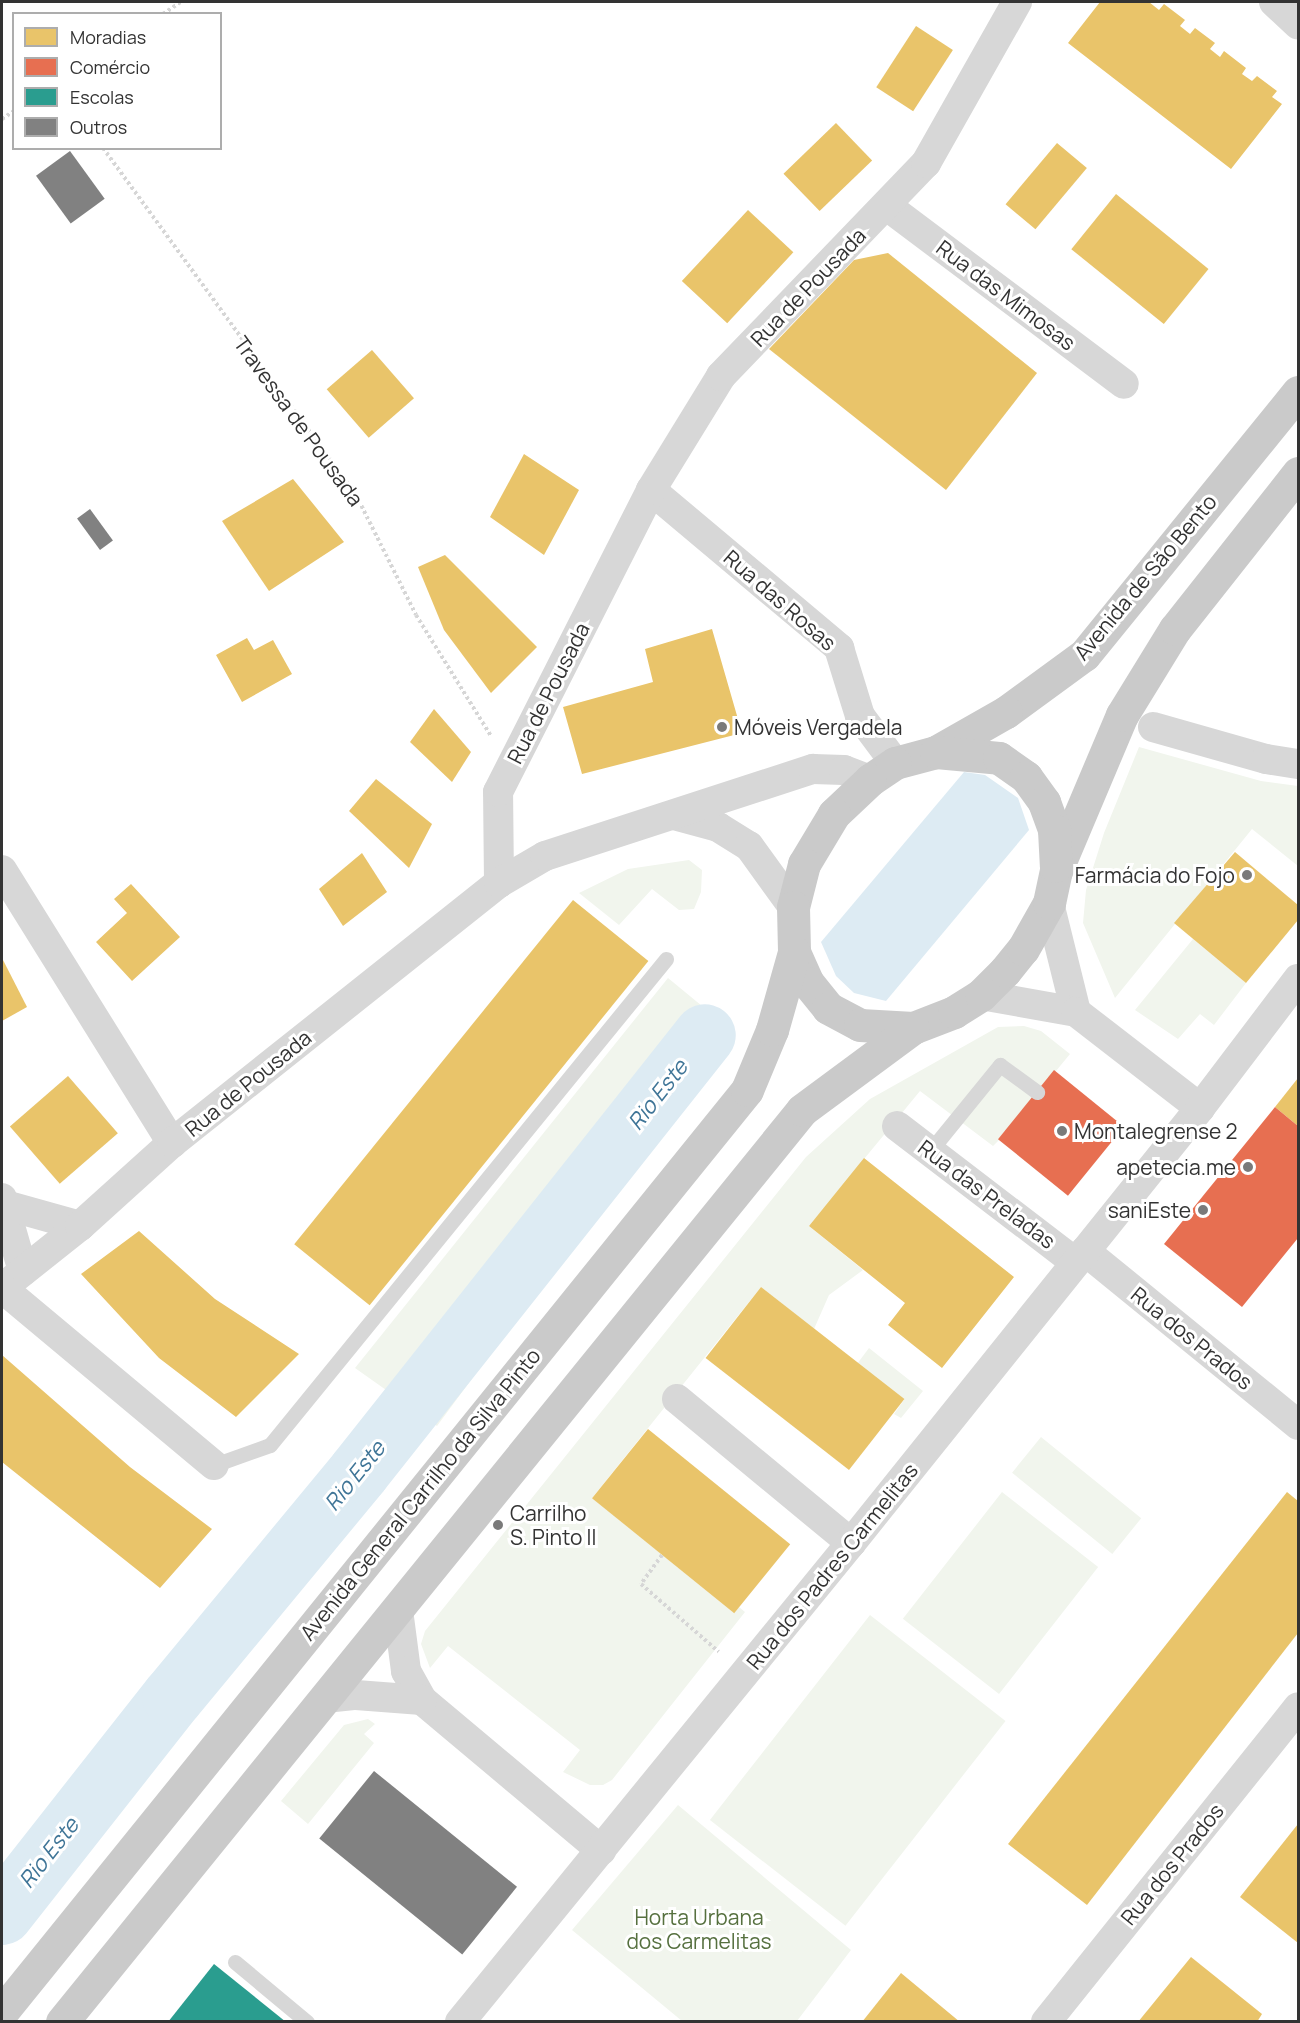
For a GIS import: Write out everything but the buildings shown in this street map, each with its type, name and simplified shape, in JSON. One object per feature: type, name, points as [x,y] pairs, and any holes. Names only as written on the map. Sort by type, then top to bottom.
[{"type":"main road","name":"Avenida de São Bento","points":[[1299,392],[1084,655],[1016,706],[936,752],[883,772],[834,814],[804,864],[793,908],[794,952],[808,983],[828,1008],[860,1025],[912,1028],[954,1012],[981,995],[1023,949],[1048,903],[1056,871],[1127,706],[1174,629],[1299,473]]},
{"type":"main road","name":"Avenida de São Bento","points":[[936,752],[999,758],[1026,777],[1044,802],[1054,830],[1056,871]]},
{"type":"main road","name":"Avenida General Carrilho da Silva Pinto","points":[[2,2012],[747,1090],[772,1030],[794,952]]},
{"type":"main road","points":[[62,2022],[802,1110],[912,1028]]},
{"type":"street","name":"Rua de Pousada","points":[[9,1282],[80,1226],[172,1143],[499,883],[498,792],[651,490],[721,376],[926,163],[1017,2]]},
{"type":"street","points":[[1274,2],[1299,24]]},
{"type":"street","name":"Rua das Mimosas","points":[[887,206],[1124,384]]},
{"type":"street","name":"Rua das Rosas","points":[[651,490],[838,648],[860,716],[883,772]]},
{"type":"street","points":[[1153,727],[1266,759],[1299,764]]},
{"type":"street","points":[[499,883],[545,856],[813,769],[883,772]]},
{"type":"street","points":[[674,815],[718,827],[749,846],[793,908]]},
{"type":"street","points":[[2,870],[172,1143]]},
{"type":"street","points":[[1048,903],[1076,1012]]},
{"type":"street","name":"Rua dos Padres Carmelitas","points":[[460,2022],[851,1543],[1200,1108],[1299,979]]},
{"type":"street","points":[[981,995],[1076,1012],[1200,1108]]},
{"type":"street","name":"Rua das Preladas","points":[[897,1126],[1081,1257]]},
{"type":"street","points":[[80,1226],[3,1201],[9,1282],[214,1465]]},
{"type":"street","name":"Rua dos Prados","points":[[1081,1257],[1299,1425]]},
{"type":"street","points":[[676,1399],[851,1543]]},
{"type":"street","points":[[398,1610],[406,1671],[422,1700],[601,1850]]},
{"type":"street","points":[[325,1698],[356,1695],[422,1700]]},
{"type":"street","name":"Rua dos Prados","points":[[1046,2022],[1299,1707]]},
{"type":"lane","points":[[214,1465],[270,1445],[666,959]]},
{"type":"lane","points":[[930,1151],[1000,1065],[1037,1092]]},
{"type":"lane","points":[[235,1962],[308,2022]]},
{"type":"path","points":[[166,12],[181,2]]},
{"type":"path","name":"Travessa de Pousada","points":[[104,150],[356,495],[416,615],[511,767]]},
{"type":"path","points":[[662,1555],[641,1584],[745,1673]]},
{"type":"green space","points":[[1139,747],[1261,781],[1298,786],[1298,866],[1252,829],[1115,998],[1083,923],[1086,890],[1104,833]]},
{"type":"green space","points":[[689,860],[702,870],[701,892],[694,909],[679,910],[652,889],[619,925],[579,893],[628,869]]},
{"type":"green space","points":[[1193,939],[1246,983],[1214,1025],[1200,1014],[1178,1039],[1135,1010]]},
{"type":"green space","points":[[668,978],[730,1029],[437,1426],[355,1368]]},
{"type":"green space","points":[[1024,1026],[1041,1031],[1070,1054],[999,1140],[993,1146],[920,1091],[809,1226],[863,1270],[829,1295],[814,1329],[761,1287],[592,1498],[734,1613],[739,1607],[745,1612],[612,1780],[603,1785],[590,1785],[563,1772],[580,1750],[448,1646],[430,1668],[421,1644],[425,1631],[806,1157],[870,1099],[998,1027]]},
{"type":"green space","points":[[869,1348],[923,1391],[901,1418],[894,1414],[904,1400],[857,1364]]},
{"type":"green space","points":[[1041,1437],[1141,1518],[1112,1554],[1012,1473]]},
{"type":"green space","points":[[1002,1492],[1098,1567],[999,1694],[903,1619]]},
{"type":"green space","points":[[870,1615],[1006,1721],[845,1926],[710,1820]]},
{"type":"green space","points":[[368,1719],[375,1724],[364,1734],[374,1743],[308,1824],[281,1801],[344,1725]]},
{"type":"green space","name":"Horta Urbana dos Carmelitas","points":[[678,1805],[851,1950],[797,2021],[682,2021],[572,1930]]},
{"type":"shaded area","points":[[964,772],[985,775],[1018,798],[1029,830],[886,1001],[854,993],[836,976],[821,942]]},
{"type":"waterway","name":"Rio Este","points":[[2,1914],[173,1697],[359,1472],[705,1035]]},
{"type":"place","name":"Móveis Vergadela","points":[[722,727]]},
{"type":"place","name":"Farmácia do Fojo","points":[[1247,875]]},
{"type":"place","name":"Montalegrense 2","points":[[1062,1131]]},
{"type":"place","name":"apetecia.me","points":[[1248,1167]]},
{"type":"place","name":"saniEste","points":[[1203,1210]]},
{"type":"place","name":"Carrilho S. Pinto II","points":[[498,1525]]}]
